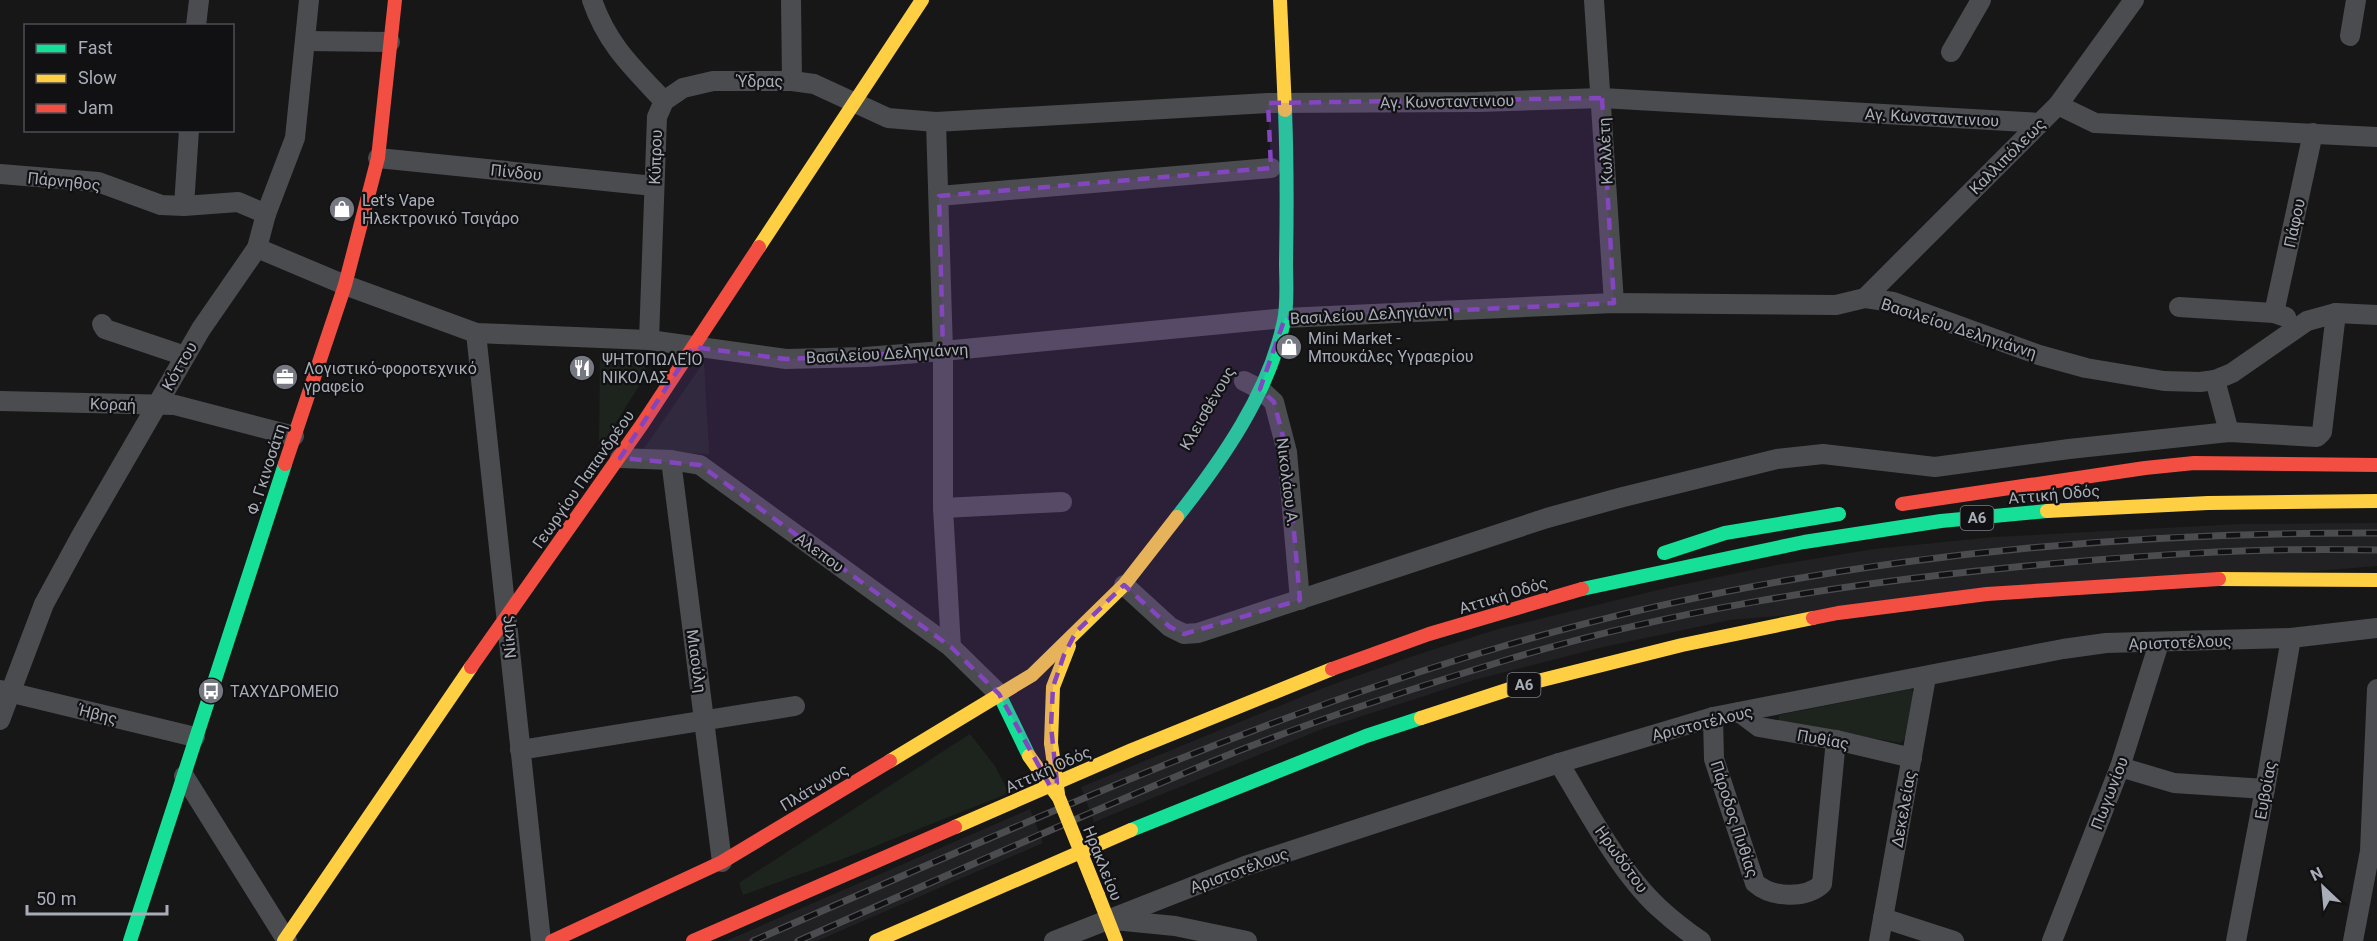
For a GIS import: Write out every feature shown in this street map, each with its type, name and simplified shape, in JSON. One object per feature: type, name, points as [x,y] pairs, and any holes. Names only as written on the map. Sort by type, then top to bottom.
[{"type":"main road","name":"Φ. Γκινοσάτη","points":[[130,941],[345,285],[378,158],[395,0]]},
{"type":"main road","name":"Γεωργίου Παπανδρέου","points":[[285,940],[506,616],[620,458],[922,0]]},
{"type":"main road","points":[[1076,632],[1124,585],[1192,498],[1244,420],[1248,384],[1279,342],[1271,319],[1288,176],[1272,102],[1280,0]]},
{"type":"main road","points":[[1883,507],[2116,472],[2194,463],[2377,465]]},
{"type":"main road","name":"Αττική Οδός","points":[[693,941],[1132,750],[1326,671],[1430,634],[1582,589],[1804,542],[1941,521],[2077,508],[2208,503],[2377,501]]},
{"type":"main road","points":[[1582,589],[1667,551],[1725,533],[1848,512]]},
{"type":"main road","points":[[2211,579],[2377,593]]},
{"type":"main road","name":"Α6","points":[[876,941],[1160,817],[1366,736],[1521,686],[1682,645],[1838,613],[1987,594],[2211,579],[2377,580]]},
{"type":"main road","name":"Πλάτωνος","points":[[552,941],[722,862],[1032,675],[1076,632]]},
{"type":"main road","name":"Ηρακλείου","points":[[1059,798],[1052,743],[1053,687],[1064,655],[1076,632]]},
{"type":"main road","points":[[999,694],[1017,668]]},
{"type":"main road","name":"Ηρακλείου","points":[[999,694],[1029,756],[1059,798],[1116,941]]},
{"type":"street","points":[[196,24],[199,0]]},
{"type":"street","name":"Κόττου","points":[[0,720],[5,692],[44,604],[201,329],[257,248],[266,214],[295,138],[309,0]]},
{"type":"street","points":[[592,0],[601,25],[623,57],[664,101]]},
{"type":"street","points":[[791,0],[792,81]]},
{"type":"street","name":"Κωλλέτη","points":[[1594,0],[1614,303]]},
{"type":"street","points":[[1951,52],[1981,0]]},
{"type":"street","name":"Καλλιπόλεως","points":[[1865,298],[2058,105],[2134,0]]},
{"type":"street","points":[[2350,36],[2356,0]]},
{"type":"street","points":[[305,41],[390,42]]},
{"type":"street","name":"Ύδρας","points":[[664,101],[683,88],[713,81],[792,81],[814,84],[855,104]]},
{"type":"street","name":"Αγ. Κωνσταντινιου","points":[[855,104],[888,118],[936,122],[1272,102],[1478,102],[1602,98],[2041,123]]},
{"type":"street","name":"Κύπρου","points":[[649,340],[657,117],[664,101]]},
{"type":"street","points":[[2058,105],[2095,123],[2313,132],[2377,137]]},
{"type":"street","points":[[936,122],[943,351],[943,508],[951,647]]},
{"type":"street","points":[[184,206],[189,132]]},
{"type":"street","name":"Πάφου","points":[[2274,313],[2313,132]]},
{"type":"street","name":"Πίνδου","points":[[378,158],[654,186]]},
{"type":"street","points":[[939,196],[1271,168]]},
{"type":"street","name":"Πάρνηθος","points":[[0,174],[98,182],[160,205],[184,206],[238,202],[266,214]]},
{"type":"street","points":[[257,248],[345,285]]},
{"type":"street","name":"Βασιλείου Δεληγιάννη","points":[[345,285],[476,333],[649,340],[786,359],[865,357],[943,351],[1271,319],[1614,303],[1836,305],[1865,298],[1893,302],[2039,355],[2086,368],[2164,381],[2215,380],[2247,364],[2307,321],[2336,313],[2377,315]]},
{"type":"street","points":[[2179,307],[2274,313],[2298,326]]},
{"type":"street","points":[[1124,585],[1170,627],[1184,634],[1198,633],[1547,518],[1777,459],[1823,454],[1935,467],[2069,449],[2229,432],[2317,437],[2322,432],[2336,313]]},
{"type":"street","points":[[102,324],[105,329],[185,356]]},
{"type":"street","name":"Νίκης","points":[[476,333],[540,941]]},
{"type":"street","points":[[2215,380],[2229,432]]},
{"type":"street","name":"Νικολάου Α.","points":[[1248,384],[1274,402],[1287,452],[1300,600]]},
{"type":"street","name":"Κοραή","points":[[0,401],[175,405],[294,436]]},
{"type":"street","name":"Αλεπου","points":[[620,458],[671,460],[700,465],[951,647],[999,694]]},
{"type":"street","name":"Μιαούλη","points":[[671,460],[722,862]]},
{"type":"street","points":[[943,508],[1062,502]]},
{"type":"street","name":"Αριστοτέλους","points":[[1054,941],[1245,866],[1559,764],[1713,717],[2063,649],[2106,644],[2291,638],[2377,628]]},
{"type":"street","name":"Ευβοίας","points":[[2236,941],[2291,638]]},
{"type":"street","name":"Πωγωνίου","points":[[2052,941],[2120,767],[2159,643]]},
{"type":"street","name":"Δεκελείας","points":[[1879,941],[1926,677]]},
{"type":"street","points":[[2353,941],[2370,851],[2377,689]]},
{"type":"street","name":"Ήβης","points":[[5,692],[195,737]]},
{"type":"street","points":[[520,750],[795,706]]},
{"type":"street","name":"Πυθίας","points":[[1739,712],[1759,727],[1836,740],[1912,758]]},
{"type":"street","name":"Πάροδος Πυθίας","points":[[1713,717],[1714,759],[1755,883],[1762,889],[1773,892],[1804,895],[1814,891],[1822,884],[1836,740]]},
{"type":"street","name":"Ηρωδότου","points":[[1559,764],[1629,873],[1656,906],[1701,941]]},
{"type":"street","points":[[2120,767],[2174,783],[2265,789]]},
{"type":"street","points":[[184,776],[285,940]]},
{"type":"street","points":[[1883,918],[1954,941]]},
{"type":"street","points":[[1108,920],[1175,926],[1247,941]]},
{"type":"highlighted area","points":[[1602,98],[1614,303],[1285,318],[1260,389],[1274,402],[1287,452],[1300,600],[1184,634],[1170,627],[1124,585],[1076,632],[1064,655],[1053,687],[1051,726],[1057,783],[1050,786],[999,694],[951,647],[700,465],[620,458],[693,347],[786,359],[943,351],[939,196],[1271,168],[1268,103]]},
{"type":"shaded area","points":[[600,354],[638,354],[648,372],[599,449]]},
{"type":"shaded area","points":[[704,362],[709,454],[643,450]]},
{"type":"shaded area","points":[[2377,523],[2377,566],[1730,620],[1599,648],[1474,680],[1322,729],[1094,822],[1081,787],[1323,688],[1416,655],[1498,629],[1666,588],[1776,565],[1874,549],[1994,537],[2239,524]]},
{"type":"shaded area","points":[[1911,689],[1914,695],[1906,737],[1901,743],[1778,722],[1779,715]]},
{"type":"shaded area","points":[[970,734],[995,766],[1009,793],[848,857],[743,895],[739,883]]},
{"type":"shaded area","points":[[1030,809],[1043,843],[817,941],[726,941]]},
{"type":"railway","points":[[753,941],[1031,820],[1218,744],[1408,676],[1504,646],[1611,617],[1718,593],[1936,558],[2046,546],[2156,539],[2266,534],[2377,533]]},
{"type":"railway","points":[[798,941],[1072,821],[1270,738],[1369,703],[1564,643],[1752,602],[1943,575],[2191,553],[2377,550]]},
{"type":"traffic: fast","points":[[1177,517],[1211,472],[1242,425],[1277,348],[1284,321],[1286,299],[1285,110]]},
{"type":"traffic: fast","points":[[130,941],[285,464]]},
{"type":"traffic: fast","points":[[1582,589],[1804,542],[1941,521],[2047,511]]},
{"type":"traffic: fast","points":[[1664,553],[1725,533],[1839,514]]},
{"type":"traffic: fast","points":[[999,694],[1029,756]]},
{"type":"traffic: fast","points":[[1131,830],[1366,736],[1421,718]]},
{"type":"traffic: slow","points":[[759,247],[922,0]]},
{"type":"traffic: slow","points":[[1280,0],[1285,110]]},
{"type":"traffic: slow","points":[[2047,511],[2208,503],[2377,501]]},
{"type":"traffic: slow","points":[[890,761],[1032,675],[1124,585],[1177,517]]},
{"type":"traffic: slow","points":[[2219,579],[2377,580]]},
{"type":"traffic: slow","points":[[1421,718],[1522,685],[1682,645],[1813,618]]},
{"type":"traffic: slow","points":[[1051,743],[1053,687],[1069,646]]},
{"type":"traffic: slow","points":[[284,941],[471,667]]},
{"type":"traffic: slow","points":[[955,827],[1132,750],[1332,669]]},
{"type":"traffic: slow","points":[[1051,743],[1058,794]]},
{"type":"traffic: slow","points":[[1029,756],[1059,798],[1098,895]]},
{"type":"traffic: slow","points":[[876,941],[1131,830]]},
{"type":"traffic: slow","points":[[1098,895],[1116,941]]},
{"type":"traffic: jam","points":[[285,464],[345,285],[378,158],[395,0]]},
{"type":"traffic: jam","points":[[471,667],[643,423],[759,247]]},
{"type":"traffic: jam","points":[[1902,504],[2145,468],[2194,463],[2377,465]]},
{"type":"traffic: jam","points":[[1813,618],[1987,594],[2219,579]]},
{"type":"traffic: jam","points":[[1332,669],[1429,634],[1582,589]]},
{"type":"traffic: jam","points":[[552,941],[722,862],[890,761]]},
{"type":"traffic: jam","points":[[693,941],[955,827]]},
{"type":"place","name":"Let's Vape Ηλεκτρονικό Τσιγάρο","points":[[342,209]]},
{"type":"place","name":"Mini Market - Μπουκάλες Υγραερίου","points":[[1289,347]]},
{"type":"place","name":"ΨΗΤΟΠΩΛΕΊΟ ΝΙΚΟΛΑΣ","points":[[582,368]]},
{"type":"place","name":"Λογιστικό-φοροτεχνικό γραφείο","points":[[285,377]]},
{"type":"place","name":"ΤΑΧΥΔΡΟΜΕΙΟ","points":[[211,691]]}]
